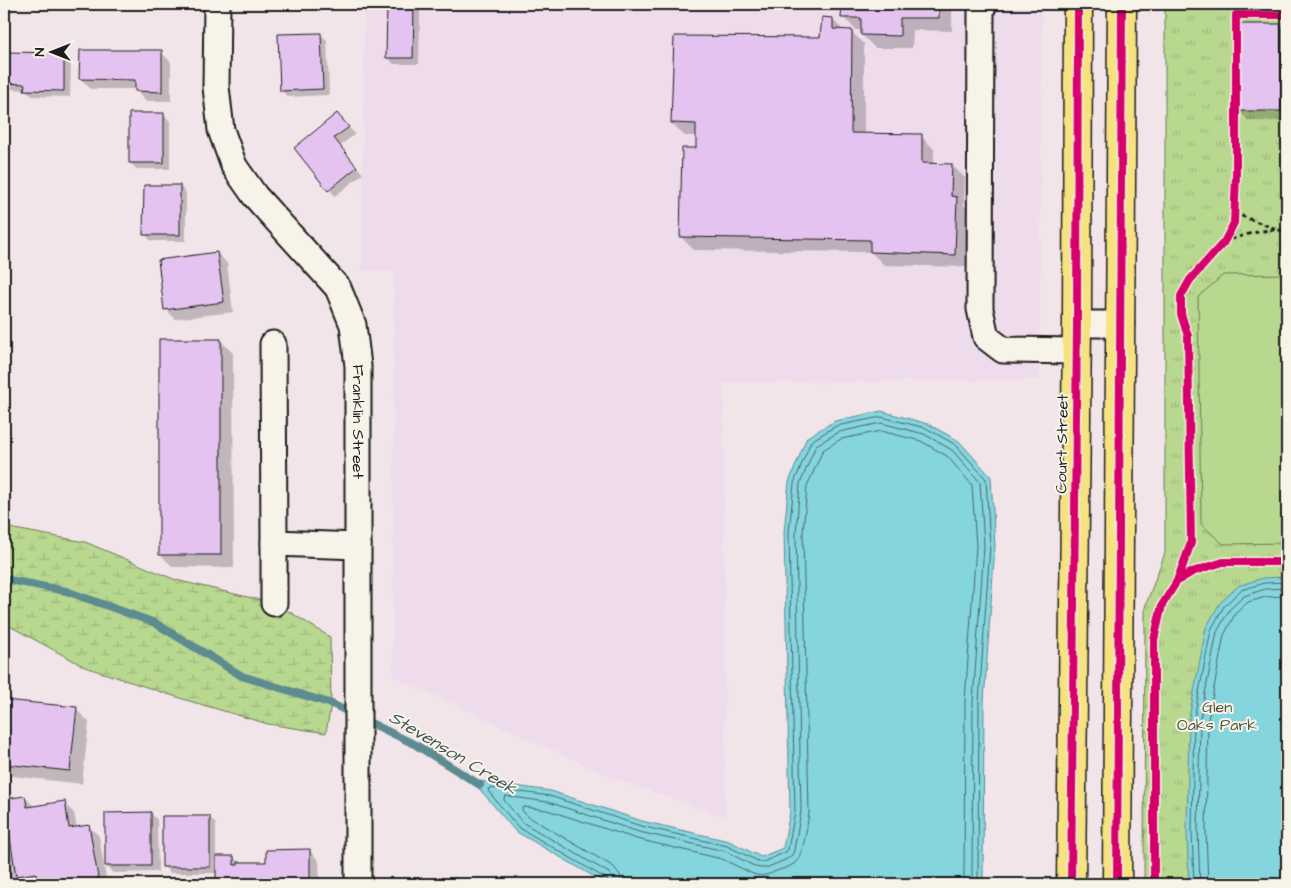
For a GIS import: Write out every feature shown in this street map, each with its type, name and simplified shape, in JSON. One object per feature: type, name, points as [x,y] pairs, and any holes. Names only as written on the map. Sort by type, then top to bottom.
[{"type":"main road","name":"Court Street","points":[[1071,884],[1077,324],[1078,4]]},
{"type":"main road","points":[[1117,884],[1122,4]]},
{"type":"street","name":"Franklin Street","points":[[217,4],[216,87],[221,130],[234,166],[255,196],[338,288],[353,325],[358,366],[358,884]]},
{"type":"street","points":[[984,4],[981,10],[980,309],[986,337],[1003,350],[1076,351]]},
{"type":"street","points":[[1077,324],[1121,324]]},
{"type":"street","points":[[273,344],[274,603]]},
{"type":"street","points":[[274,543],[358,546]]},
{"type":"path","points":[[1221,245],[1232,227],[1234,204]]},
{"type":"path","points":[[1234,213],[1287,231]]},
{"type":"path","points":[[1221,245],[1248,234],[1277,229]]},
{"type":"shaded area","points":[[364,4],[1042,4],[1040,380],[724,383],[725,817],[615,779],[393,676],[394,271],[362,270]]},
{"type":"green space","name":"Glen Oaks Park","points":[[1165,4],[1287,4],[1287,884],[1144,884],[1145,607],[1165,553]]},
{"type":"green space","points":[[1287,274],[1287,543],[1223,544],[1201,524],[1198,297],[1223,275]]},
{"type":"green space","points":[[4,527],[85,542],[176,580],[277,604],[330,637],[331,704],[326,733],[268,724],[85,667],[4,623]]},
{"type":"water","points":[[881,411],[928,424],[959,441],[991,477],[995,546],[984,701],[983,884],[607,884],[515,831],[472,780],[551,791],[642,821],[729,841],[761,857],[783,848],[790,812],[784,532],[789,482],[807,437],[835,421]]},
{"type":"water","points":[[1287,577],[1287,884],[1189,884],[1187,831],[1189,718],[1206,628],[1220,603],[1238,586],[1263,578]]},
{"type":"building","points":[[387,4],[414,4],[413,58],[386,58]]},
{"type":"building","points":[[842,4],[939,4],[939,18],[900,18],[900,36],[861,35],[861,18],[841,18]]},
{"type":"building","points":[[822,17],[833,18],[833,29],[852,30],[851,133],[922,134],[922,163],[952,164],[951,196],[957,197],[955,255],[870,252],[870,240],[680,237],[682,148],[696,148],[696,124],[671,123],[674,36],[820,37]]},
{"type":"building","points":[[1238,24],[1281,24],[1281,111],[1238,111]]},
{"type":"building","points":[[321,33],[323,89],[280,91],[278,34]]},
{"type":"building","points":[[80,50],[162,50],[162,92],[135,91],[135,80],[79,79]]},
{"type":"building","points":[[4,52],[64,53],[64,91],[24,90],[25,84],[4,83]]},
{"type":"building","points":[[129,113],[164,113],[164,163],[129,163]]},
{"type":"building","points":[[337,113],[349,127],[334,138],[357,167],[328,191],[294,148]]},
{"type":"building","points":[[144,185],[180,185],[180,235],[143,235]]},
{"type":"building","points":[[217,252],[224,302],[164,310],[158,260]]},
{"type":"building","points":[[159,339],[221,339],[221,555],[159,555]]},
{"type":"building","points":[[4,700],[77,707],[70,771],[4,764]]},
{"type":"building","points":[[25,796],[27,807],[65,801],[69,828],[89,825],[99,883],[37,884],[36,873],[16,876],[4,799]]},
{"type":"building","points":[[151,812],[151,866],[105,866],[105,813]]},
{"type":"building","points":[[162,816],[210,816],[210,867],[162,867]]},
{"type":"building","points":[[310,849],[310,884],[216,884],[216,856],[234,856],[234,865],[238,865],[238,862],[266,862],[266,850]]},
{"type":"building","points":[[4,851],[12,884],[4,884]]},
{"type":"waterway","name":"Stevenson Creek","points":[[4,579],[66,591],[155,623],[242,676],[332,704],[416,745],[480,785]]},
{"type":"cycle path","points":[[1071,884],[1077,324],[1078,4]]},
{"type":"cycle path","points":[[1117,884],[1122,4]]},
{"type":"cycle path","points":[[1177,581],[1191,543],[1188,336],[1181,314],[1181,296],[1190,280],[1224,242],[1234,223],[1236,176],[1236,15],[1287,15]]},
{"type":"cycle path","points":[[1154,884],[1154,640],[1162,605],[1177,581],[1192,572],[1223,562],[1287,562]]}]
